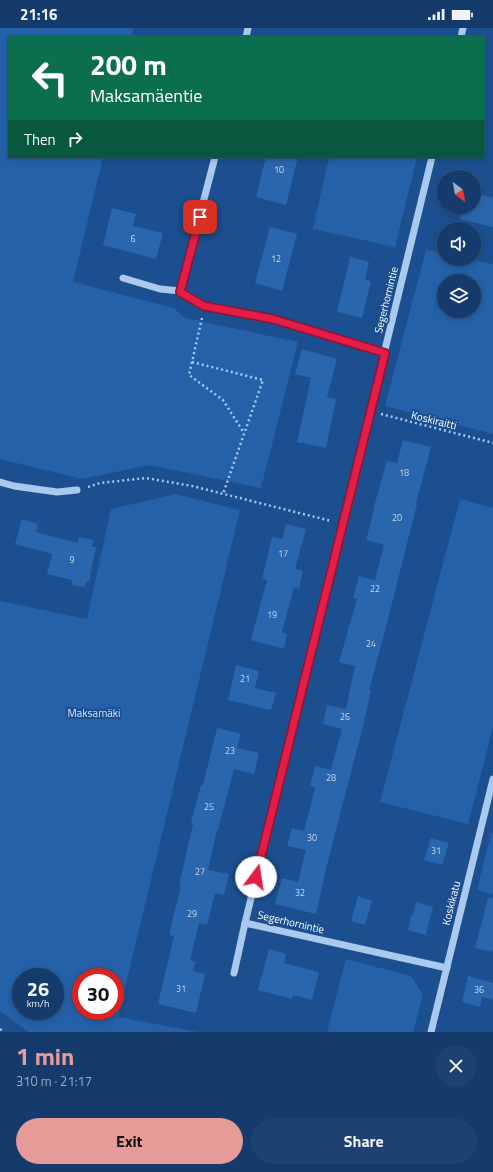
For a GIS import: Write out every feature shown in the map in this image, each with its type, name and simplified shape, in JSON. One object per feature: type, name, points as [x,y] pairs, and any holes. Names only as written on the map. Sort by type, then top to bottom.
[{"type":"street","points":[[180,292],[215,158]]},
{"type":"street","name":"Segerhornintie","points":[[432,158],[245,923],[447,968]]},
{"type":"street","points":[[123,278],[160,289],[180,292],[204,306],[273,319],[385,353]]},
{"type":"street","points":[[0,482],[14,486],[57,492],[77,490]]},
{"type":"street","name":"Koskikatu","points":[[431,1032],[493,779]]},
{"type":"street","points":[[234,973],[245,923]]},
{"type":"path","points":[[204,306],[189,375],[222,400],[244,433]]},
{"type":"path","points":[[192,362],[263,380],[224,494]]},
{"type":"path","name":"Koskiraitti","points":[[370,412],[493,443]]},
{"type":"path","points":[[77,490],[100,483],[146,478],[192,486],[343,524]]},
{"type":"path","points":[[0,1029],[4,1032]]},
{"type":"green space","points":[[0,28],[134,28],[132,36],[8,36],[8,158],[103,158],[73,282],[174,308],[185,318],[298,342],[261,488],[149,465],[82,479],[0,459]]},
{"type":"green space","points":[[329,158],[417,158],[395,247],[313,229]]},
{"type":"green space","points":[[426,250],[437,252],[437,266],[481,266],[481,261],[493,264],[493,434],[385,406]]},
{"type":"green space","name":"Maksamäki","points":[[176,494],[240,510],[124,992],[124,968],[72,968],[72,1020],[124,1020],[124,1018],[198,1032],[29,1032],[12,1020],[64,1020],[64,968],[12,968],[12,1020],[0,1011],[0,601],[87,619],[111,509]]},
{"type":"green space","points":[[460,499],[493,508],[493,727],[468,824],[380,802]]},
{"type":"green space","points":[[491,833],[493,834],[493,894],[477,890]]},
{"type":"green space","points":[[346,959],[411,976],[423,995],[413,1032],[327,1032]]},
{"type":"building","points":[[266,158],[298,158],[286,205],[256,197]]},
{"type":"building","points":[[481,195],[493,198],[493,227],[481,224],[481,222],[472,222],[460,219],[461,214],[481,214]]},
{"type":"building","points":[[112,208],[136,214],[133,226],[163,233],[156,259],[103,245]]},
{"type":"building","points":[[270,227],[297,234],[282,291],[255,283]]},
{"type":"building","points":[[350,257],[369,262],[365,280],[371,281],[362,318],[337,312]]},
{"type":"building","points":[[302,349],[337,359],[327,397],[336,399],[326,448],[297,442],[311,378],[295,374]]},
{"type":"building","points":[[403,440],[431,447],[369,690],[371,691],[362,730],[327,865],[316,914],[275,904],[282,878],[298,882],[306,850],[287,846],[292,828],[304,831],[315,788],[310,786],[315,766],[331,770],[342,729],[323,724],[327,705],[346,709],[355,666],[339,662],[357,599],[353,598],[359,576],[375,580],[384,545],[366,540],[387,461],[397,463]]},
{"type":"building","points":[[22,519],[38,524],[36,532],[77,543],[79,537],[93,540],[92,547],[96,547],[89,582],[86,582],[85,587],[72,585],[72,580],[47,574],[52,554],[15,544]]},
{"type":"building","points":[[286,524],[306,529],[295,569],[303,571],[299,588],[294,587],[282,632],[287,634],[284,649],[251,640],[267,580],[262,579],[272,537],[282,539]]},
{"type":"building","points":[[236,665],[259,671],[255,688],[276,693],[271,710],[228,700]]},
{"type":"building","points":[[217,728],[241,734],[237,748],[259,753],[254,774],[234,769],[217,830],[208,870],[229,874],[224,895],[215,893],[207,925],[199,923],[190,960],[195,962],[193,971],[205,974],[196,1013],[158,1004],[174,936],[169,935],[193,824],[191,823],[201,785],[203,785]]},
{"type":"building","points":[[431,838],[449,843],[442,865],[424,860]]},
{"type":"building","points":[[358,896],[372,901],[365,925],[351,921]]},
{"type":"building","points":[[488,898],[493,898],[493,952],[475,948]]},
{"type":"building","points":[[416,902],[433,907],[426,935],[408,930],[411,915],[413,915]]},
{"type":"building","points":[[269,949],[286,954],[284,963],[319,972],[312,1000],[293,995],[292,999],[258,990]]},
{"type":"building","points":[[468,976],[493,983],[493,1000],[482,997],[480,1007],[462,1002]]},
{"type":"route","points":[[200,217],[180,292],[204,306],[273,319],[385,353],[256,877]]}]
